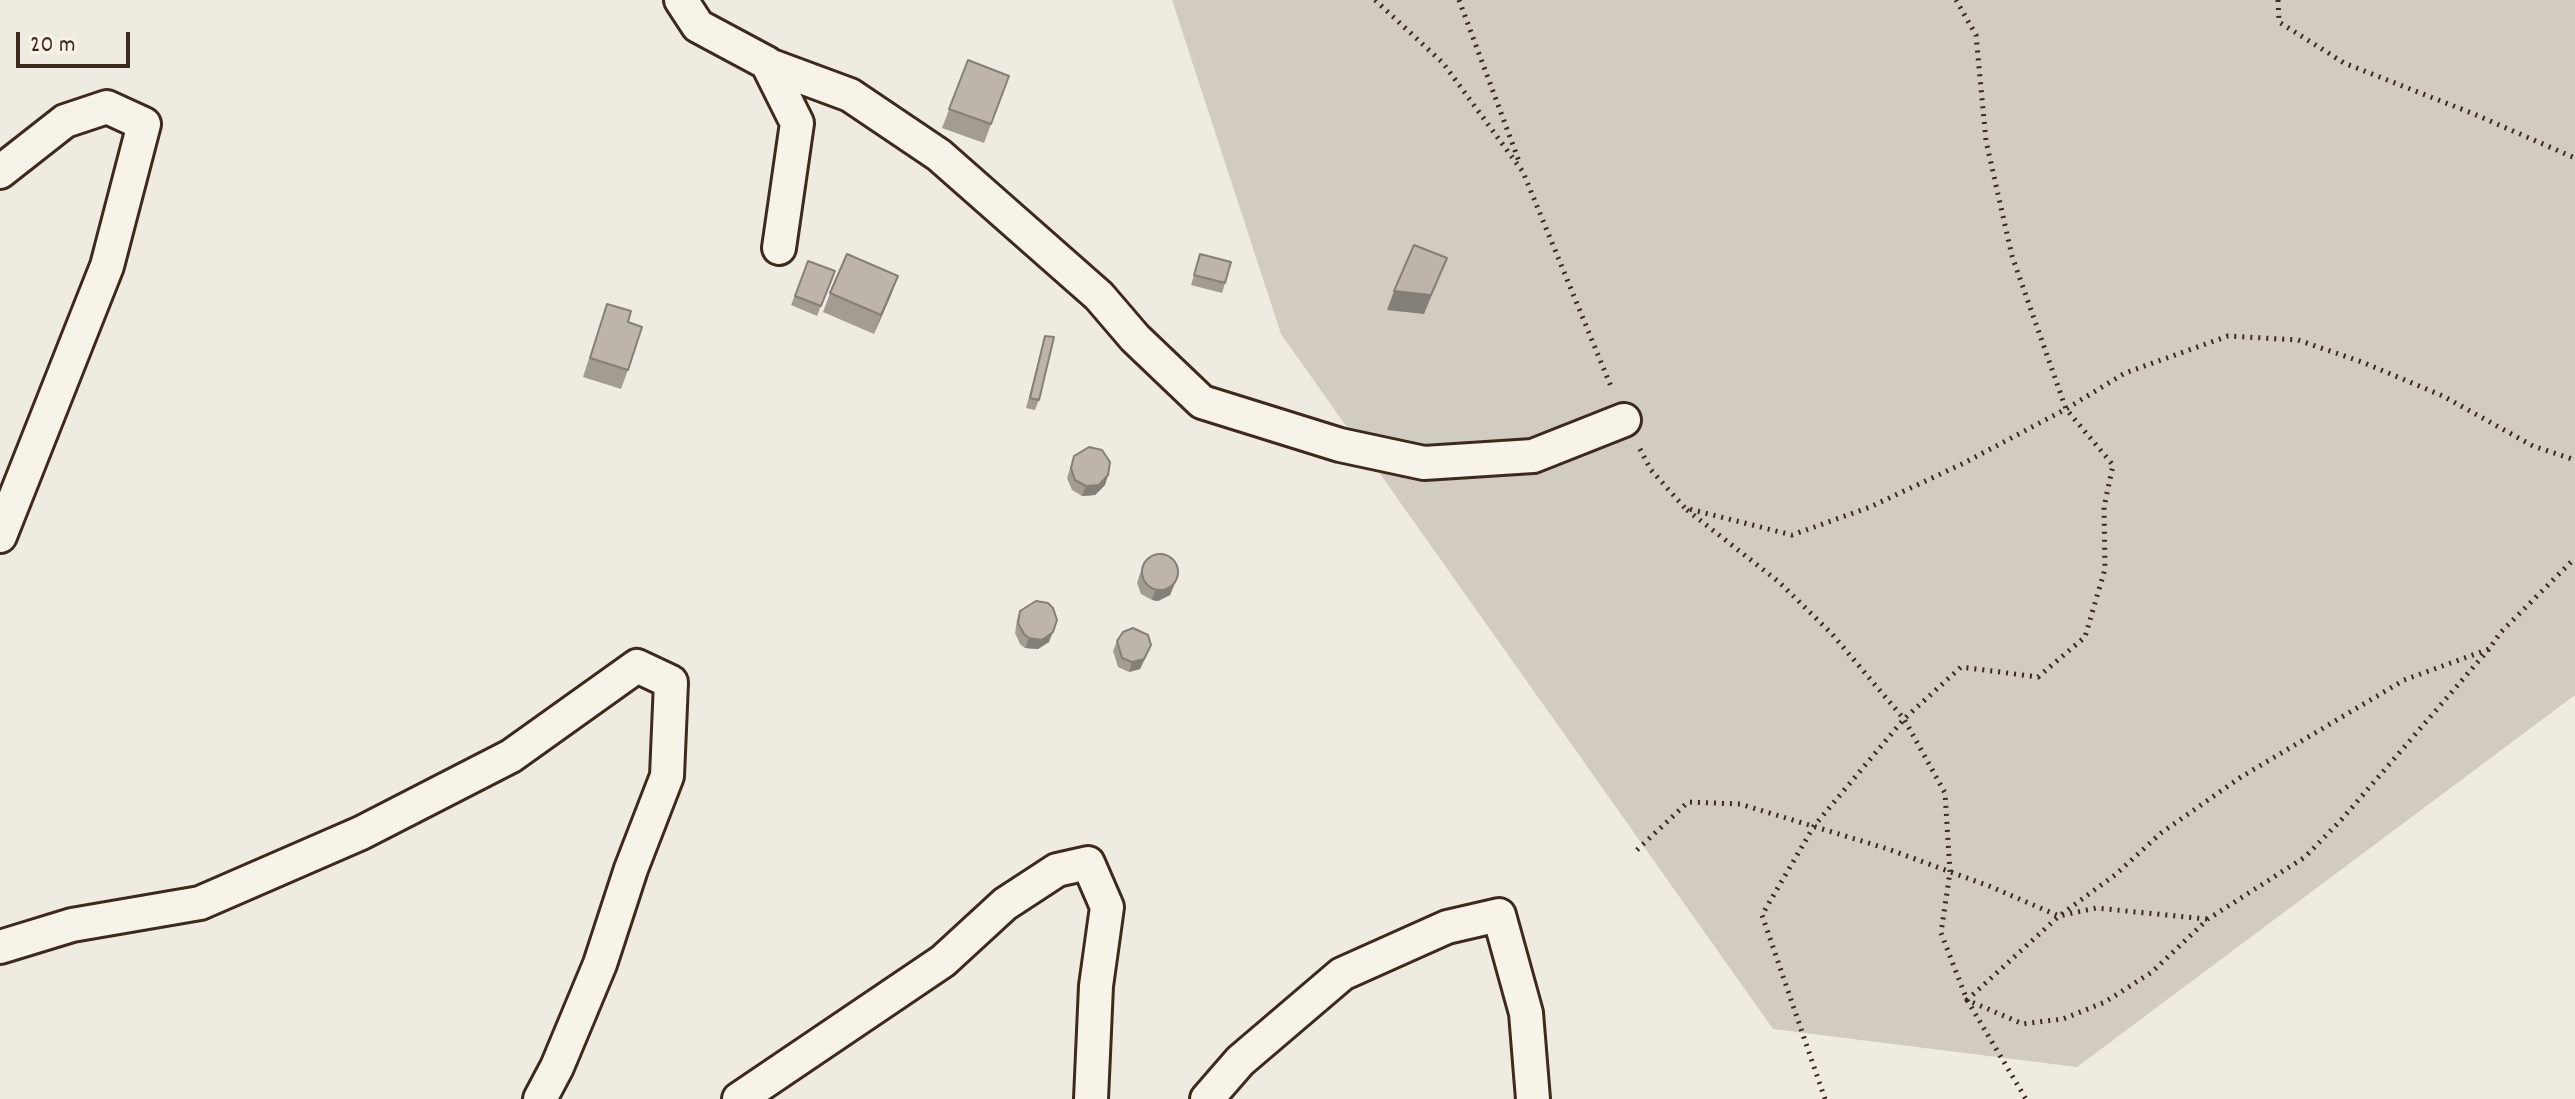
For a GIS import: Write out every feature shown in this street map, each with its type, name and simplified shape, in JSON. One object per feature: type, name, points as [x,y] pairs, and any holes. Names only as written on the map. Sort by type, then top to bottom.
[{"type":"street","points":[[681,0],[698,26],[769,65],[850,95],[939,155],[1099,296],[1135,338],[1202,402],[1340,445],[1424,463],[1533,456],[1624,420]]},
{"type":"street","points":[[769,65],[797,123],[779,248]]},
{"type":"street","points":[[0,172],[65,121],[107,107],[144,124],[107,266],[0,536]]},
{"type":"street","points":[[0,947],[72,925],[200,903],[361,833],[511,756],[637,666],[671,682],[667,776],[631,869],[600,964],[557,1067],[540,1099]]},
{"type":"street","points":[[739,1099],[943,961],[1005,904],[1057,870],[1088,863],[1107,907],[1096,986],[1091,1099]]},
{"type":"street","points":[[1207,1099],[1240,1061],[1342,974],[1447,927],[1499,915],[1526,1013],[1533,1099]]},
{"type":"path","points":[[1375,0],[1443,63],[1523,172]]},
{"type":"path","points":[[1459,0],[1523,172],[1624,420],[1651,470],[1685,508],[1779,582],[1832,634],[1904,719],[1945,793],[1950,872],[1941,933],[1967,1000],[2026,1099]]},
{"type":"path","points":[[1825,1099],[1762,915],[1814,826],[1904,719],[1961,667],[2038,677],[2085,637],[2105,569],[2104,507],[2113,465],[2066,409],[2012,256],[1986,141],[1976,35],[1956,0]]},
{"type":"path","points":[[2278,0],[2279,22],[2344,63],[2575,158]]},
{"type":"path","points":[[1685,508],[1792,535],[1870,507],[1964,463],[2066,409],[2125,373],[2228,336],[2298,340],[2362,362],[2443,396],[2533,446],[2575,460]]},
{"type":"path","points":[[1967,1000],[2023,1024],[2063,1019],[2105,1002],[2152,972],[2208,919],[2305,857],[2342,819],[2501,632],[2575,558]]},
{"type":"path","points":[[1967,1000],[2059,916],[2115,875],[2161,833],[2241,777],[2404,680],[2489,649]]},
{"type":"path","points":[[1637,850],[1688,802],[1740,804],[1950,872],[2059,916],[2096,908],[2208,919]]},
{"type":"shaded area","points":[[1172,0],[2575,0],[2575,695],[2077,1067],[1773,1029],[1281,334]]},
{"type":"building","points":[[968,60],[1009,76],[991,124],[949,109]]},
{"type":"building","points":[[1414,245],[1447,258],[1431,295],[1394,291]]},
{"type":"building","points":[[847,254],[898,276],[881,315],[830,293]]},
{"type":"building","points":[[1200,254],[1231,262],[1225,283],[1194,275]]},
{"type":"building","points":[[808,261],[835,271],[821,306],[795,296]]},
{"type":"building","points":[[607,304],[631,311],[628,322],[642,327],[628,370],[590,358]]},
{"type":"building","points":[[1045,336],[1054,337],[1039,400],[1030,398]]},
{"type":"building","points":[[1089,447],[1102,450],[1110,462],[1108,475],[1099,485],[1086,486],[1075,480],[1071,468],[1074,456]]},
{"type":"building","points":[[1160,554],[1173,559],[1178,572],[1173,585],[1160,590],[1147,585],[1142,572],[1147,559]]},
{"type":"building","points":[[1036,601],[1048,603],[1057,620],[1053,632],[1042,640],[1029,638],[1018,623],[1020,611]]},
{"type":"building","points":[[1133,628],[1148,635],[1151,645],[1144,659],[1132,662],[1122,658],[1117,641],[1123,632]]}]
